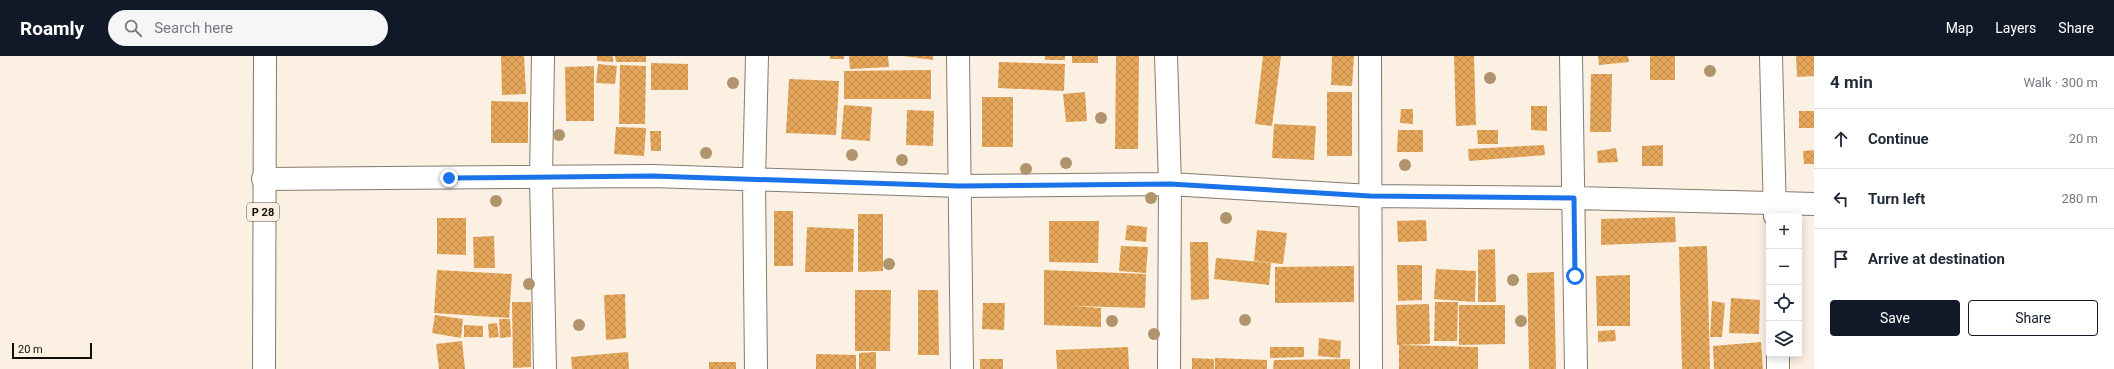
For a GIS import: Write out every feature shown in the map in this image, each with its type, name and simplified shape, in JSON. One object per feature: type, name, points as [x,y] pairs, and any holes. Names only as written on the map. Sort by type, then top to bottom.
[{"type":"street","name":"P 28","points":[[264,369],[263,179],[265,56]]},
{"type":"street","points":[[543,56],[541,178],[545,369]]},
{"type":"street","points":[[756,369],[754,180],[757,56]]},
{"type":"street","points":[[958,56],[962,369]]},
{"type":"street","points":[[1166,56],[1170,184],[1169,369]]},
{"type":"street","points":[[1370,56],[1371,369]]},
{"type":"street","points":[[1571,56],[1576,369]]},
{"type":"street","points":[[1771,56],[1775,210]]},
{"type":"street","points":[[263,179],[652,176],[959,186],[1170,184],[1370,196],[1574,198],[1775,210],[1814,204]]},
{"type":"street","points":[[1778,357],[1778,369]]},
{"type":"building","points":[[501,56],[524,56],[526,94],[502,95]]},
{"type":"building","points":[[597,56],[613,56],[613,62],[597,61]]},
{"type":"building","points":[[615,56],[646,56],[646,62],[616,62]]},
{"type":"building","points":[[830,56],[844,56],[844,59],[830,59]]},
{"type":"building","points":[[849,56],[888,56],[889,67],[850,69]]},
{"type":"building","points":[[903,56],[933,56],[933,60]]},
{"type":"building","points":[[1045,56],[1065,56],[1065,60],[1045,60]]},
{"type":"building","points":[[1072,56],[1098,56],[1098,63],[1072,63]]},
{"type":"building","points":[[1116,56],[1139,56],[1138,149],[1115,149]]},
{"type":"building","points":[[1263,56],[1281,56],[1272,126],[1255,124]]},
{"type":"building","points":[[1332,56],[1354,56],[1352,86],[1331,85]]},
{"type":"building","points":[[1454,56],[1474,56],[1476,125],[1456,126]]},
{"type":"building","points":[[1598,56],[1628,56],[1629,62],[1599,65]]},
{"type":"building","points":[[1650,56],[1675,56],[1675,80],[1650,80]]},
{"type":"building","points":[[1796,56],[1814,56],[1814,76],[1797,77]]},
{"type":"building","points":[[999,62],[1065,64],[1064,91],[998,88]]},
{"type":"building","points":[[651,63],[688,64],[688,90],[651,90]]},
{"type":"building","points":[[598,64],[617,66],[615,84],[596,83]]},
{"type":"building","points":[[620,65],[646,66],[645,124],[619,124]]},
{"type":"building","points":[[594,66],[594,121],[566,121],[565,67]]},
{"type":"building","points":[[931,70],[931,99],[844,99],[844,71]]},
{"type":"building","points":[[1591,74],[1612,74],[1611,132],[1590,132]]},
{"type":"building","points":[[789,79],[839,81],[836,135],[786,133]]},
{"type":"building","points":[[1085,92],[1087,121],[1066,122],[1063,94]]},
{"type":"building","points":[[1327,92],[1352,92],[1352,156],[1327,156]]},
{"type":"building","points":[[982,97],[1013,97],[1013,147],[982,147]]},
{"type":"building","points":[[491,101],[528,102],[528,143],[491,143]]},
{"type":"building","points":[[844,105],[872,107],[870,141],[841,139]]},
{"type":"building","points":[[1531,106],[1547,106],[1547,131],[1531,130]]},
{"type":"building","points":[[1401,109],[1413,109],[1413,124],[1400,123]]},
{"type":"building","points":[[907,110],[934,111],[933,146],[906,145]]},
{"type":"building","points":[[1799,111],[1814,111],[1814,128],[1799,128]]},
{"type":"building","points":[[1274,124],[1316,126],[1314,160],[1272,158]]},
{"type":"building","points":[[616,127],[646,128],[644,156],[614,154]]},
{"type":"building","points":[[1398,130],[1423,130],[1423,152],[1397,152]]},
{"type":"building","points":[[1477,130],[1498,130],[1498,144],[1478,144]]},
{"type":"building","points":[[650,131],[661,131],[661,151],[651,151]]},
{"type":"building","points":[[1544,145],[1545,155],[1469,161],[1468,149]]},
{"type":"building","points":[[1663,145],[1663,166],[1642,166],[1642,146]]},
{"type":"building","points":[[1616,148],[1618,162],[1598,163],[1597,151]]},
{"type":"building","points":[[1814,150],[1814,164],[1804,164],[1803,151]]},
{"type":"building","points":[[774,211],[793,211],[793,266],[774,266]]},
{"type":"building","points":[[858,214],[883,214],[883,271],[858,272]]},
{"type":"building","points":[[1675,217],[1676,242],[1601,245],[1601,219]]},
{"type":"building","points":[[437,218],[466,218],[466,255],[437,254]]},
{"type":"building","points":[[1426,220],[1427,241],[1398,242],[1397,221]]},
{"type":"building","points":[[1049,221],[1099,221],[1098,263],[1049,262]]},
{"type":"building","points":[[1127,225],[1147,227],[1146,242],[1125,240]]},
{"type":"building","points":[[807,227],[854,229],[853,272],[805,272]]},
{"type":"building","points":[[1257,230],[1287,233],[1283,264],[1254,261]]},
{"type":"building","points":[[494,236],[495,268],[474,268],[473,237]]},
{"type":"building","points":[[1190,242],[1208,242],[1209,299],[1191,300]]},
{"type":"building","points":[[1121,246],[1148,247],[1146,273],[1119,271]]},
{"type":"building","points":[[1707,246],[1710,369],[1682,369],[1679,247]]},
{"type":"building","points":[[1495,249],[1496,302],[1478,302],[1478,250]]},
{"type":"building","points":[[1216,258],[1271,263],[1269,285],[1214,279]]},
{"type":"building","points":[[1397,265],[1422,265],[1422,300],[1398,301]]},
{"type":"building","points":[[1354,266],[1354,302],[1275,303],[1275,267]]},
{"type":"building","points":[[1436,269],[1476,271],[1475,302],[1434,299]]},
{"type":"building","points":[[437,270],[512,274],[509,318],[434,313]]},
{"type":"building","points":[[1044,270],[1146,274],[1145,308],[1073,306],[1101,308],[1101,327],[1044,325]]},
{"type":"building","points":[[1554,272],[1556,369],[1529,369],[1527,273]]},
{"type":"building","points":[[1630,275],[1630,326],[1597,326],[1596,276]]},
{"type":"building","points":[[855,290],[891,290],[890,351],[855,351]]},
{"type":"building","points":[[918,290],[938,290],[939,355],[918,355]]},
{"type":"building","points":[[625,294],[626,338],[606,340],[604,295]]},
{"type":"building","points":[[1731,298],[1760,300],[1759,334],[1729,333]]},
{"type":"building","points":[[1712,301],[1725,303],[1722,337],[1710,337]]},
{"type":"building","points":[[512,302],[531,302],[531,367],[513,368]]},
{"type":"building","points":[[1435,302],[1458,302],[1457,341],[1434,341]]},
{"type":"building","points":[[983,303],[1005,303],[1004,330],[982,329]]},
{"type":"building","points":[[1429,304],[1430,344],[1397,345],[1396,305]]},
{"type":"building","points":[[1459,305],[1505,305],[1505,344],[1459,345]]},
{"type":"building","points":[[435,315],[463,319],[461,338],[432,333]]},
{"type":"building","points":[[499,319],[510,319],[511,337],[500,338]]},
{"type":"building","points":[[497,323],[499,337],[489,338],[488,324]]},
{"type":"building","points":[[464,325],[483,326],[483,337],[464,337]]},
{"type":"building","points":[[1615,330],[1616,341],[1598,342],[1598,331]]},
{"type":"building","points":[[1319,338],[1341,341],[1340,358],[1318,356]]},
{"type":"building","points":[[462,341],[465,369],[439,369],[436,344]]},
{"type":"building","points":[[1761,342],[1763,369],[1714,369],[1713,346]]},
{"type":"building","points":[[1399,345],[1478,347],[1478,369],[1399,369]]},
{"type":"building","points":[[1128,347],[1129,369],[1057,369],[1056,350]]},
{"type":"building","points":[[1270,347],[1304,347],[1304,357],[1270,358]]},
{"type":"building","points":[[628,352],[629,369],[572,369],[571,357]]},
{"type":"building","points":[[876,352],[876,369],[859,369],[859,353]]},
{"type":"building","points":[[816,354],[856,355],[856,369],[816,369]]},
{"type":"building","points":[[1192,358],[1214,359],[1214,369],[1192,369]]},
{"type":"building","points":[[1215,358],[1267,360],[1267,369],[1215,369]]},
{"type":"building","points":[[980,359],[1003,359],[1003,369],[980,369]]},
{"type":"building","points":[[1350,359],[1350,369],[1273,369],[1274,360]]},
{"type":"building","points":[[709,362],[736,362],[736,369],[709,369]]},
{"type":"route","points":[[449,178],[652,176],[959,186],[1170,184],[1370,196],[1574,198],[1575,276]]}]
